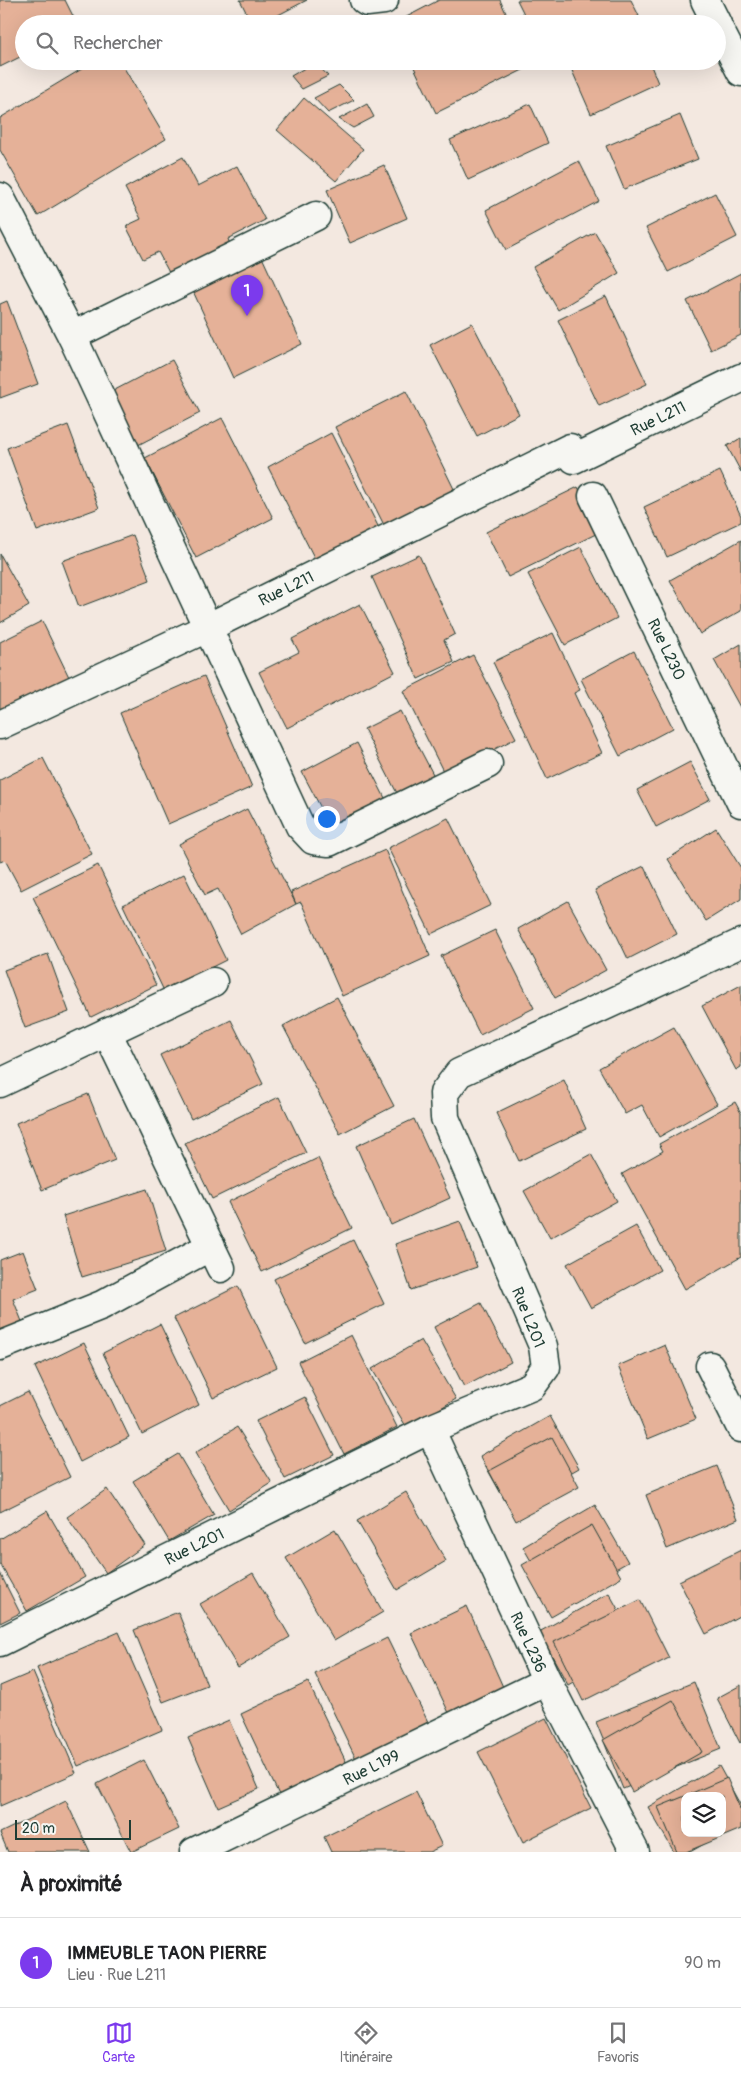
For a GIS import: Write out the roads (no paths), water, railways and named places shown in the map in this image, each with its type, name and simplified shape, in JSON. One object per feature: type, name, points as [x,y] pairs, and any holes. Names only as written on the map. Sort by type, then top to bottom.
[{"type":"street","points":[[364,0],[367,2],[384,0]]},
{"type":"street","points":[[705,0],[712,15]]},
{"type":"street","points":[[726,42],[741,72]]},
{"type":"street","points":[[0,197],[72,336],[206,628],[300,826],[313,840],[329,842],[488,764]]},
{"type":"street","points":[[72,336],[316,216]]},
{"type":"street","name":"Rue L211","points":[[0,725],[572,453],[741,378]]},
{"type":"street","name":"Rue L230","points":[[593,496],[741,803]]},
{"type":"street","name":"Rue L201","points":[[0,1642],[430,1429],[532,1386],[546,1367],[543,1346],[445,1118],[444,1093],[460,1073],[741,943]]},
{"type":"street","points":[[0,1083],[213,982]]},
{"type":"street","points":[[0,1346],[216,1257],[107,1032]]},
{"type":"street","points":[[710,1366],[741,1428]]},
{"type":"street","name":"Rue L236","points":[[430,1429],[547,1681],[634,1852]]},
{"type":"street","name":"Rue L199","points":[[194,1852],[547,1681]]},
{"type":"place","name":"IMMEUBLE TAON PIERRE","points":[[247,316]]}]
